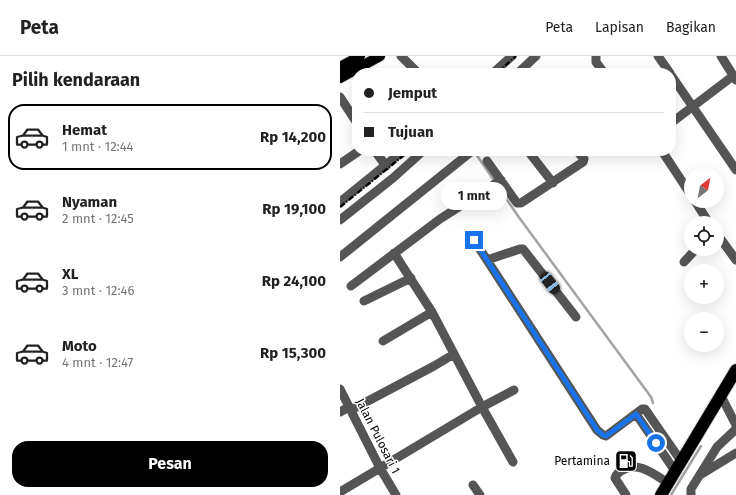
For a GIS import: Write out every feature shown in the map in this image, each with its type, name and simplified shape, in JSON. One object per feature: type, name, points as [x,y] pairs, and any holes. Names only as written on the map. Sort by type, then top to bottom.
[{"type":"highway","points":[[661,495],[736,370]]},
{"type":"main road","points":[[340,67],[360,56]]},
{"type":"main road","points":[[358,68],[380,56]]},
{"type":"main road","points":[[340,78],[352,71]]},
{"type":"street","points":[[401,56],[413,68]]},
{"type":"street","points":[[499,68],[512,56]]},
{"type":"street","points":[[523,68],[536,56]]},
{"type":"street","points":[[596,56],[595,60],[600,68]]},
{"type":"street","points":[[658,56],[666,68]]},
{"type":"street","points":[[676,119],[735,78],[721,56]]},
{"type":"street","points":[[676,83],[736,170]]},
{"type":"street","points":[[340,97],[352,115]]},
{"type":"street","points":[[340,164],[352,156]]},
{"type":"street","points":[[379,156],[386,166]]},
{"type":"street","points":[[340,202],[397,156]]},
{"type":"street","points":[[340,220],[393,178],[417,156]]},
{"type":"street","points":[[340,257],[467,156]]},
{"type":"street","points":[[532,156],[553,182]]},
{"type":"street","points":[[488,161],[497,182],[519,203],[521,203],[584,161],[581,156]]},
{"type":"street","points":[[665,156],[684,184]]},
{"type":"street","points":[[351,286],[440,219],[497,182]]},
{"type":"street","points":[[474,240],[597,430],[606,436],[642,409],[645,409],[664,437],[678,466]]},
{"type":"street","points":[[724,244],[736,260]]},
{"type":"street","points":[[487,260],[524,249],[576,317]]},
{"type":"street","points":[[394,253],[432,312],[513,462]]},
{"type":"street","points":[[684,262],[690,256]]},
{"type":"street","points":[[364,300],[411,278]]},
{"type":"street","points":[[383,341],[432,312]]},
{"type":"street","points":[[340,412],[350,409],[434,366],[454,354]]},
{"type":"street","name":"Jalan Pulosari 1","points":[[340,389],[380,468],[396,495]]},
{"type":"street","points":[[340,492],[482,407],[514,390]]},
{"type":"street","points":[[721,396],[736,425]]},
{"type":"street","points":[[636,414],[656,443],[678,466]]},
{"type":"street","points":[[691,495],[691,489],[698,476],[717,447],[736,429]]},
{"type":"street","points":[[656,443],[664,437]]},
{"type":"street","points":[[698,476],[736,453]]},
{"type":"street","points":[[626,495],[615,478],[616,474],[625,468],[638,466],[668,483]]},
{"type":"street","points":[[473,485],[480,495]]},
{"type":"waterway","points":[[477,156],[518,216],[651,397],[653,403]]},
{"type":"waterway","points":[[671,495],[701,446]]},
{"type":"railway","points":[[503,68],[516,56]]},
{"type":"railway","points":[[340,207],[403,156]]},
{"type":"place","name":"Pertamina","points":[[626,461]]},
{"type":"route","points":[[474,240],[597,430],[606,436],[636,414],[656,443]]}]
